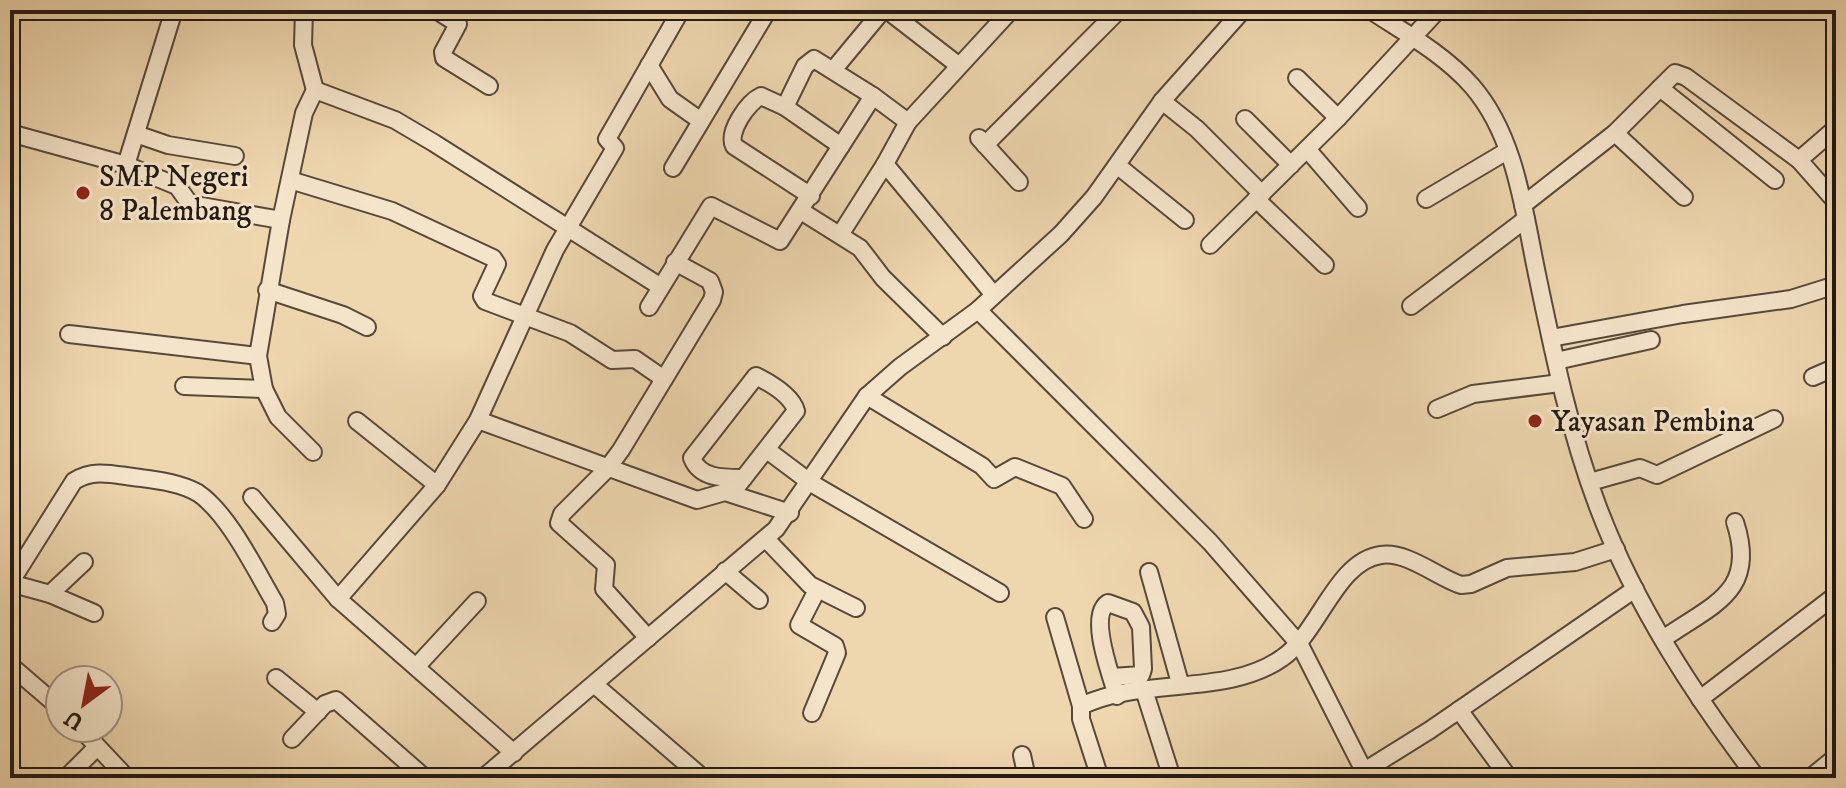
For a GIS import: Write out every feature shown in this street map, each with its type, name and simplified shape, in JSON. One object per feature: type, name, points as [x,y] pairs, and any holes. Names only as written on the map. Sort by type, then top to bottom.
[{"type":"street","points":[[126,165],[174,10]]},
{"type":"street","points":[[304,10],[303,45],[315,90],[304,113],[281,220],[258,356],[264,389],[282,422],[313,452]]},
{"type":"street","points":[[436,10],[458,24],[443,52],[444,58],[489,86]]},
{"type":"street","points":[[338,599],[437,485],[478,420],[527,316],[545,269],[615,148],[607,139],[681,10]]},
{"type":"street","points":[[834,69],[885,10],[958,65]]},
{"type":"street","points":[[840,235],[908,122],[1011,10]]},
{"type":"street","points":[[1019,182],[981,141],[1119,10]]},
{"type":"street","points":[[483,778],[766,539],[790,513],[839,433],[867,396],[900,367],[978,310],[1061,234],[1118,166],[1162,101],[1243,10]]},
{"type":"street","points":[[1370,10],[1412,38],[1473,88],[1499,130],[1525,212],[1560,383],[1590,482],[1616,549],[1663,639],[1700,699],[1757,778]]},
{"type":"street","points":[[1210,245],[1338,118],[1438,10]]},
{"type":"street","points":[[673,168],[766,13]]},
{"type":"street","points":[[785,107],[809,62],[814,59],[834,69],[908,122]]},
{"type":"street","points":[[649,65],[670,99],[701,121]]},
{"type":"street","points":[[1411,306],[1615,133],[1675,73],[1686,77],[1799,160],[1836,202]]},
{"type":"street","points":[[1297,78],[1338,118]]},
{"type":"street","points":[[1660,88],[1775,180]]},
{"type":"street","points":[[315,90],[395,120],[661,287]]},
{"type":"street","points":[[649,307],[711,206],[775,241],[783,240],[873,96]]},
{"type":"street","points":[[811,196],[731,143],[732,134],[757,97],[767,97],[841,146]]},
{"type":"street","points":[[1162,101],[1197,129],[1325,265]]},
{"type":"street","points":[[1245,119],[1291,165]]},
{"type":"street","points":[[1799,160],[1836,128]]},
{"type":"street","points":[[10,133],[126,165],[177,186],[190,204],[281,220]]},
{"type":"street","points":[[1615,133],[1684,197]]},
{"type":"street","points":[[136,134],[168,145],[235,156]]},
{"type":"street","points":[[1307,149],[1358,208]]},
{"type":"street","points":[[1426,199],[1507,151]]},
{"type":"street","points":[[885,164],[994,295]]},
{"type":"street","points":[[1118,166],[1185,220]]},
{"type":"street","points":[[290,180],[392,211],[493,258],[497,262],[483,299],[570,333],[612,360],[635,359],[664,379]]},
{"type":"street","points":[[801,211],[860,248],[883,278],[943,337]]},
{"type":"street","points":[[648,638],[604,589],[606,565],[559,523],[562,514],[607,469],[714,292],[710,281],[675,262]]},
{"type":"street","points":[[1551,338],[1683,314],[1791,299],[1836,285]]},
{"type":"street","points":[[267,290],[343,315],[367,327]]},
{"type":"street","points":[[978,310],[1207,540],[1300,645],[1358,774],[1459,710],[1635,589]]},
{"type":"street","points":[[69,334],[258,356]]},
{"type":"street","points":[[1556,361],[1651,340]]},
{"type":"street","points":[[1813,377],[1836,367]]},
{"type":"street","points":[[756,376],[776,388],[796,408],[767,450],[740,484],[712,477],[693,464],[692,458],[756,376]]},
{"type":"street","points":[[1437,409],[1473,394],[1560,383]]},
{"type":"street","points":[[184,386],[264,389]]},
{"type":"street","points":[[867,396],[982,466],[994,479],[1015,467],[1062,486],[1084,519]]},
{"type":"street","points":[[1590,482],[1640,468],[1657,475],[1774,419]]},
{"type":"street","points":[[478,420],[697,500],[725,492],[790,513]]},
{"type":"street","points":[[357,421],[437,485]]},
{"type":"street","points":[[767,450],[811,483],[1000,593]]},
{"type":"street","points":[[94,613],[50,594],[10,583],[74,481],[86,473],[180,485],[199,494],[234,534],[275,603],[277,614],[272,622]]},
{"type":"street","points":[[252,497],[338,599],[514,753]]},
{"type":"street","points":[[1663,639],[1726,595],[1739,576],[1744,548],[1735,522]]},
{"type":"street","points":[[766,539],[817,590],[856,608]]},
{"type":"street","points":[[1081,706],[1180,683],[1247,676],[1265,668],[1300,645],[1349,572],[1370,558],[1384,554],[1397,557],[1461,585],[1471,584],[1507,568],[1575,562],[1616,549]]},
{"type":"street","points":[[50,594],[84,562]]},
{"type":"street","points":[[725,571],[759,600]]},
{"type":"street","points":[[1149,572],[1180,683]]},
{"type":"street","points":[[812,713],[837,653],[835,646],[799,625],[817,590]]},
{"type":"street","points":[[1700,699],[1836,595]]},
{"type":"street","points":[[416,667],[477,601]]},
{"type":"street","points":[[1112,677],[1141,675],[1141,627],[1133,612],[1108,603],[1100,613],[1100,634],[1117,696]]},
{"type":"street","points":[[1055,617],[1081,706],[1081,719],[1100,778]]},
{"type":"street","points":[[10,665],[44,694]]},
{"type":"street","points":[[276,678],[318,712]]},
{"type":"street","points":[[595,685],[693,775]]},
{"type":"street","points":[[1144,690],[1172,778]]},
{"type":"street","points":[[292,739],[329,702],[340,702],[425,778]]},
{"type":"street","points":[[1459,710],[1482,736],[1509,778]]},
{"type":"street","points":[[94,744],[127,778]]},
{"type":"street","points":[[66,778],[97,747]]},
{"type":"street","points":[[1022,755],[1027,778]]},
{"type":"street","points":[[1810,778],[1836,757]]},
{"type":"place","name":"SMP Negeri 8 Palembang","points":[[83,193]]},
{"type":"place","name":"Yayasan Pembina","points":[[1535,421]]}]
